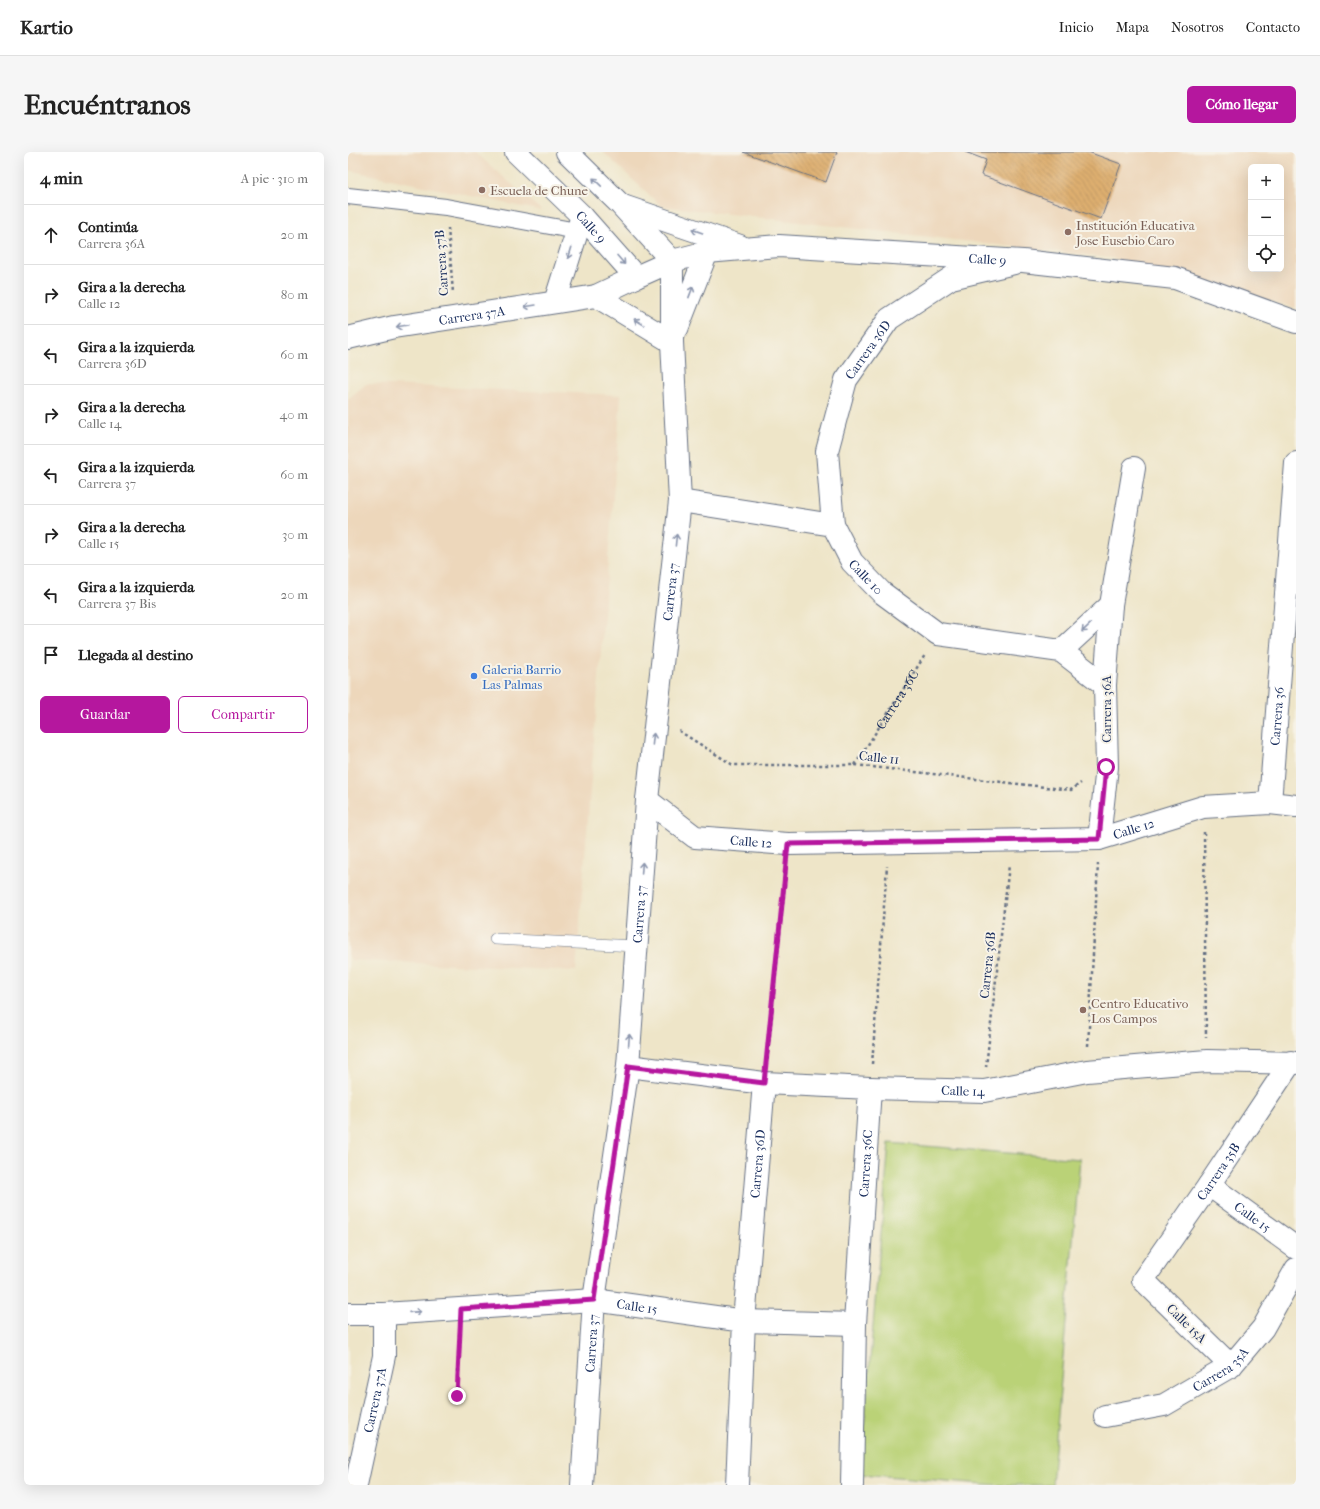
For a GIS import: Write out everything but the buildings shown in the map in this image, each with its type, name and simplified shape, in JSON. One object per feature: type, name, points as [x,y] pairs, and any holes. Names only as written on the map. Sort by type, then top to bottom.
[{"type":"street","name":"Calle 9","points":[[516,152],[579,223],[636,278],[672,261],[707,252],[779,246],[1023,261],[1175,278],[1296,322]]},
{"type":"street","points":[[566,152],[621,205],[672,261]]},
{"type":"street","points":[[349,196],[579,223],[555,302]]},
{"type":"street","points":[[621,205],[747,248]]},
{"type":"street","name":"Carrera 37","points":[[672,342],[707,252]]},
{"type":"street","name":"Carrera 37","points":[[582,1485],[594,1300],[628,1066],[647,800],[680,501],[672,342],[672,261]]},
{"type":"street","name":"Carrera 36D","points":[[833,525],[827,451],[846,380],[889,320],[951,278],[1023,261]]},
{"type":"street","name":"Carrera 37A","points":[[348,338],[394,327],[596,296],[636,278]]},
{"type":"street","points":[[596,296],[672,342]]},
{"type":"street","name":"Carrera 36","points":[[1270,803],[1296,463]]},
{"type":"street","name":"Carrera 36A","points":[[1099,839],[1106,767],[1105,685],[1111,605],[1134,468]]},
{"type":"street","points":[[680,501],[833,525]]},
{"type":"street","name":"Calle 10","points":[[833,525],[852,562],[881,592],[938,634],[1061,651],[1105,685]]},
{"type":"street","points":[[1061,651],[1111,605]]},
{"type":"street","name":"Calle 12","points":[[647,800],[695,837],[788,844],[1099,839],[1203,807],[1270,803],[1296,806]]},
{"type":"street","name":"Calle 14","points":[[628,1066],[764,1083],[984,1091],[1087,1071],[1207,1061],[1293,1062]]},
{"type":"street","name":"Carrera 35B","points":[[1143,1280],[1293,1062]]},
{"type":"street","name":"Carrera 36D","points":[[737,1485],[744,1321],[764,1083]]},
{"type":"street","name":"Carrera 36C","points":[[852,1485],[855,1324],[870,1088]]},
{"type":"street","name":"Calle 15","points":[[1209,1185],[1296,1248]]},
{"type":"street","name":"Carrera 35A","points":[[1105,1416],[1164,1405],[1231,1366],[1263,1328],[1296,1269]]},
{"type":"street","name":"Calle 15A","points":[[1143,1280],[1231,1366]]},
{"type":"street","name":"Calle 15","points":[[348,1314],[384,1314],[594,1300],[744,1321],[855,1324]]},
{"type":"street","name":"Carrera 37A","points":[[356,1485],[384,1356],[384,1314]]},
{"type":"lane","points":[[495,939],[636,946]]},
{"type":"path","name":"Carrera 37B","points":[[446,207],[455,318]]},
{"type":"path","name":"Carrera 36C","points":[[855,764],[938,634]]},
{"type":"path","name":"Calle 11","points":[[656,716],[733,765],[855,764],[1071,790],[1106,767]]},
{"type":"path","points":[[1203,807],[1207,1061]]},
{"type":"path","points":[[1087,1071],[1099,839]]},
{"type":"path","name":"Carrera 36B","points":[[984,1091],[1011,841]]},
{"type":"path","points":[[870,1088],[889,842]]},
{"type":"path","points":[[764,1083],[788,844]]},
{"type":"path","points":[[457,1396],[461,1309]]},
{"type":"shaded area","name":"Escuela de Chune","points":[[348,152],[475,152],[542,211],[348,170]]},
{"type":"shaded area","name":"Institución Educativa Jose Eusebio Caro","points":[[603,152],[1296,152],[1296,308],[1111,258],[661,206]]},
{"type":"shaded area","name":"Galeria Barrio Las Palmas","points":[[366,384],[621,395],[576,971],[351,960],[348,954],[348,399]]},
{"type":"green space","points":[[889,1143],[1080,1159],[1052,1485],[997,1485],[860,1474]]},
{"type":"place","name":"Escuela de Chune","points":[[482,190]]},
{"type":"place","name":"Institución Educativa Jose Eusebio Caro","points":[[1068,232]]},
{"type":"place","name":"Galeria Barrio Las Palmas","points":[[474,676]]},
{"type":"place","name":"Centro Educativo Los Campos","points":[[1083,1010]]},
{"type":"route","points":[[457,1396],[461,1309],[594,1300],[628,1066],[764,1083],[788,844],[1099,839],[1106,767]]}]
